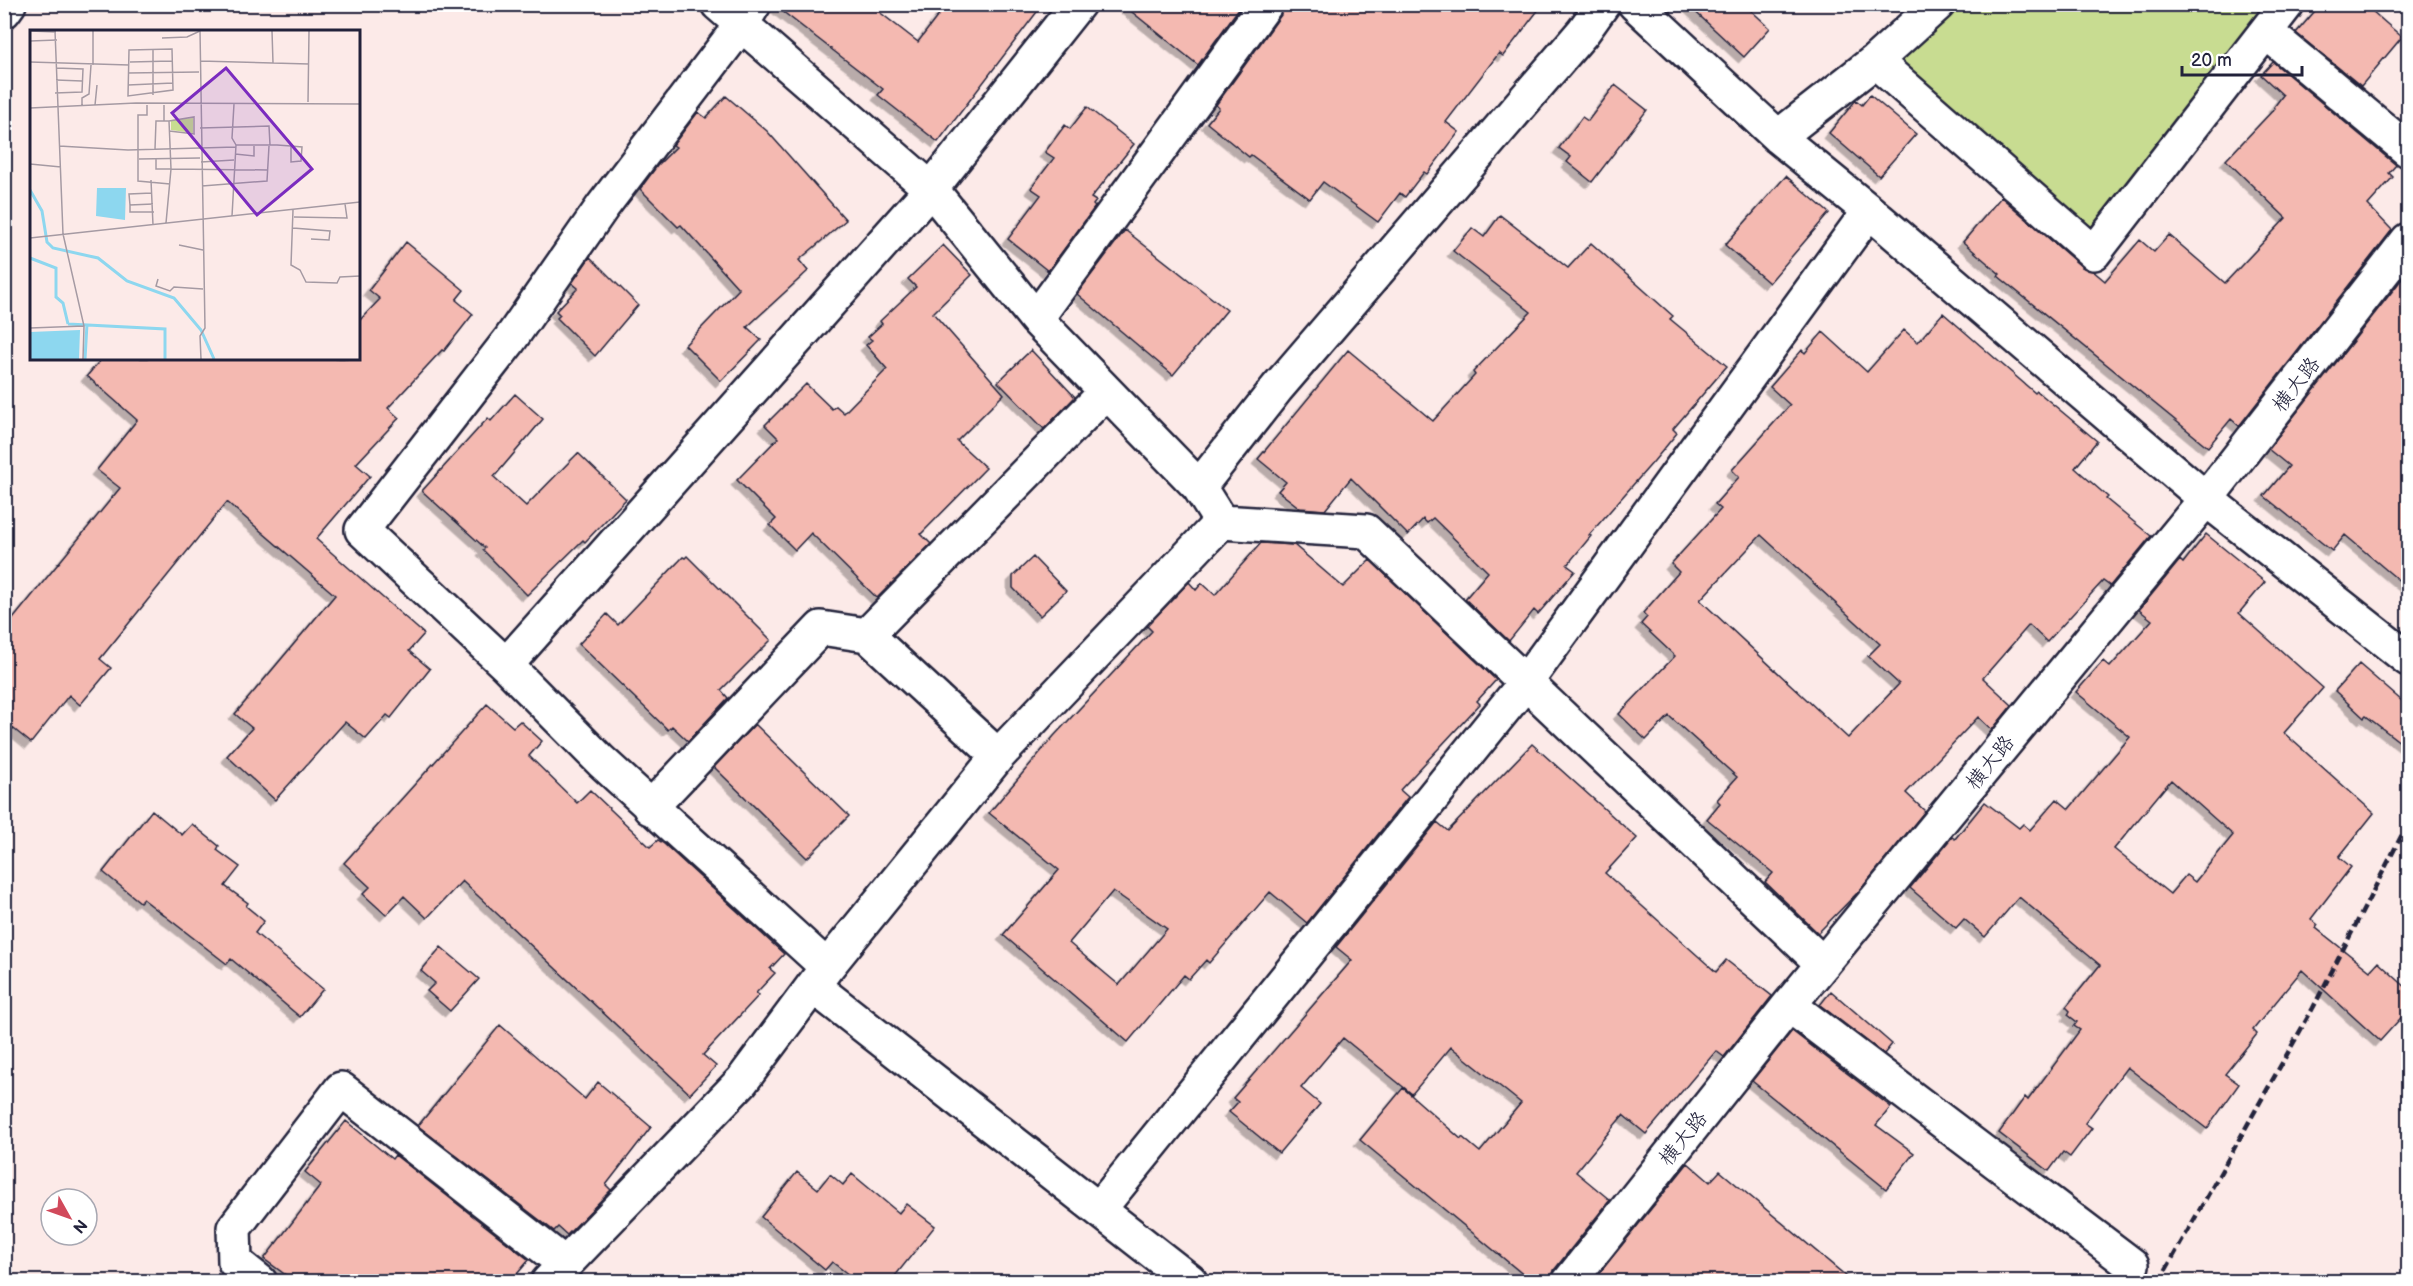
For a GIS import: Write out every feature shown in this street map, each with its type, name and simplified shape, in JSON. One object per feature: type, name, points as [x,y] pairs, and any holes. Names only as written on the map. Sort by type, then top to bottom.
[{"type":"main road","points":[[4,11],[9,4]]},
{"type":"main road","points":[[506,665],[931,189],[1078,4]]},
{"type":"main road","points":[[1036,320],[1266,4]]},
{"type":"main road","points":[[1199,487],[1277,388],[1583,32],[1603,4]]},
{"type":"main road","points":[[1635,4],[1778,137],[1869,211],[2206,499],[2409,659]]},
{"type":"main road","points":[[1778,137],[1875,61],[1938,4]]},
{"type":"main road","points":[[1875,61],[2094,253],[2287,4]]},
{"type":"main road","points":[[1190,1281],[820,977],[506,665],[362,530],[509,341],[738,11],[931,189],[1036,320],[1199,487],[1221,522]]},
{"type":"main road","points":[[2266,32],[2409,150]]},
{"type":"main road","points":[[1100,1208],[1526,682],[1869,211]]},
{"type":"main road","name":"横大路","points":[[1569,1281],[1789,1005],[2206,499],[2409,240]]},
{"type":"main road","points":[[867,635],[1106,392]]},
{"type":"main road","points":[[260,1281],[236,1262],[234,1228],[341,1089],[556,1273],[742,1081],[820,977],[998,756],[1221,522],[1366,531],[1823,964]]},
{"type":"main road","points":[[650,808],[821,628],[867,635],[998,756]]},
{"type":"main road","points":[[1789,1005],[2132,1264]]},
{"type":"green space","points":[[1962,5],[2268,5],[2091,230],[1896,63]]},
{"type":"building","points":[[773,4],[869,4],[918,42],[947,4],[1043,4],[938,142],[878,95],[883,89]]},
{"type":"building","points":[[1122,4],[1242,4],[1198,65]]},
{"type":"building","points":[[1284,4],[1543,4],[1503,56],[1499,53],[1446,122],[1459,132],[1427,174],[1424,172],[1405,197],[1400,193],[1378,222],[1323,182],[1310,199],[1251,155],[1249,157],[1207,123],[1219,108],[1216,105],[1281,15]]},
{"type":"building","points":[[1687,4],[1744,4],[1770,28],[1744,57]]},
{"type":"building","points":[[2321,4],[2364,4],[2402,37],[2361,86],[2296,33]]},
{"type":"building","points":[[2273,62],[2396,165],[2389,173],[2393,177],[2368,205],[2392,230],[2239,426],[2231,419],[2208,447],[1998,276],[2000,274],[1963,242],[2001,197],[2082,267],[2093,271],[2105,281],[2140,240],[2154,252],[2169,235],[2225,283],[2286,218],[2226,160],[2275,108],[2283,95],[2261,75]]},
{"type":"building","points":[[1615,85],[1647,110],[1592,182],[1567,162],[1571,157],[1559,148],[1582,117],[1588,121]]},
{"type":"building","points":[[1870,95],[1916,134],[1879,176],[1829,133],[1856,100],[1862,105]]},
{"type":"building","points":[[726,96],[767,131],[846,220],[799,260],[808,271],[747,327],[761,340],[721,381],[685,345],[739,289],[681,225],[678,227],[640,189],[657,166],[676,147],[673,145],[698,112],[706,118]]},
{"type":"building","points":[[1087,107],[1134,144],[1091,198],[1096,201],[1093,205],[1095,207],[1048,271],[1008,239],[1041,195],[1031,188],[1054,158],[1045,152],[1065,125],[1070,129]]},
{"type":"building","points":[[1786,176],[1829,213],[1769,283],[1725,245]]},
{"type":"building","points":[[1500,215],[1568,268],[1591,243],[1673,316],[1670,319],[1727,366],[1673,429],[1677,433],[1589,535],[1591,536],[1567,565],[1575,571],[1538,614],[1534,610],[1509,641],[1465,599],[1488,572],[1433,518],[1427,523],[1423,519],[1408,535],[1351,478],[1325,510],[1300,508],[1278,491],[1286,482],[1258,459],[1348,350],[1433,421],[1475,375],[1473,372],[1531,312],[1453,251],[1472,228],[1484,237]]},
{"type":"building","points":[[1125,230],[1227,310],[1173,375],[1077,294]]},
{"type":"building","points":[[406,242],[464,290],[456,300],[473,314],[444,351],[442,350],[388,408],[399,418],[356,464],[370,476],[316,539],[424,634],[409,651],[430,669],[391,718],[387,715],[366,739],[345,722],[275,800],[227,756],[252,728],[235,714],[335,595],[227,502],[100,659],[111,668],[80,705],[69,695],[31,743],[4,721],[4,630],[120,488],[97,470],[137,420],[87,376],[100,360],[360,360],[360,320],[380,299],[369,290]]},
{"type":"building","points":[[943,245],[972,275],[933,313],[1004,394],[957,441],[986,468],[921,534],[931,544],[877,598],[811,533],[795,550],[770,525],[776,519],[737,480],[778,438],[765,425],[806,384],[832,409],[836,406],[844,413],[887,369],[866,345],[872,340],[868,337],[882,324],[880,321],[916,287],[908,279]]},
{"type":"building","points":[[590,257],[638,305],[595,356],[557,318],[560,315],[556,311],[578,288],[572,283]]},
{"type":"building","points":[[2409,270],[2409,589],[2345,535],[2332,551],[2264,496],[2289,466],[2268,449]]},
{"type":"building","points":[[1943,313],[2035,393],[2037,391],[2097,441],[2075,468],[2108,497],[2106,499],[2151,536],[2110,586],[2103,581],[2047,642],[2029,625],[1983,678],[2012,705],[1992,730],[1978,717],[1906,793],[1925,811],[1861,889],[1818,933],[1765,882],[1773,873],[1707,819],[1720,803],[1717,800],[1737,777],[1669,716],[1646,740],[1619,714],[1675,656],[1641,624],[1647,617],[1643,613],[1679,572],[1671,564],[1721,509],[1715,504],[1739,477],[1732,470],[1790,405],[1770,387],[1802,350],[1805,353],[1823,332],[1867,372],[1904,330],[1918,342]],"holes":[[[1761,535],[1880,644],[1868,656],[1899,684],[1848,738],[1700,600]]]},
{"type":"building","points":[[1031,350],[1075,397],[1044,429],[998,382]]},
{"type":"building","points":[[515,394],[543,419],[494,477],[526,506],[578,453],[626,499],[585,542],[583,540],[527,595],[483,550],[485,548],[422,491],[488,418],[491,421]]},
{"type":"building","points":[[2206,534],[2265,582],[2239,613],[2323,688],[2284,733],[2374,813],[2339,857],[2351,867],[2311,919],[2318,925],[2316,928],[2370,971],[2378,962],[2409,990],[2409,1009],[2380,1041],[2302,970],[2253,1030],[2257,1034],[2225,1074],[2239,1084],[2207,1129],[2127,1067],[2085,1123],[2092,1128],[2070,1157],[2063,1152],[2049,1171],[1999,1133],[2025,1097],[2028,1100],[2080,1030],[2074,1026],[2077,1022],[2068,1015],[2070,1011],[2066,1007],[2100,965],[2019,897],[1985,937],[1964,919],[1956,928],[1910,888],[1952,837],[1955,839],[1985,802],[2019,828],[2023,824],[2030,830],[2057,799],[2069,809],[2130,737],[2076,692],[2103,661],[2110,667],[2152,620],[2139,610],[2180,560],[2183,563]],"holes":[[[2171,780],[2233,835],[2195,882],[2186,875],[2170,894],[2114,849]]]},
{"type":"building","points":[[1261,543],[1294,545],[1343,587],[1370,560],[1496,680],[1477,701],[1480,704],[1400,790],[1408,797],[1307,923],[1270,892],[1209,963],[1206,960],[1189,979],[1184,975],[1128,1042],[1003,935],[1059,870],[989,813],[1054,736],[1152,631],[1147,626],[1189,582],[1196,590],[1202,583],[1215,595]],"holes":[[[1113,891],[1167,929],[1119,985],[1069,943]]]},
{"type":"building","points":[[687,556],[771,640],[721,690],[728,698],[688,741],[672,726],[668,730],[579,644],[607,614],[618,625],[683,557]]},
{"type":"building","points":[[1033,557],[1066,591],[1040,616],[1013,588],[1013,576]]},
{"type":"building","points":[[2359,664],[2409,707],[2409,749],[2366,716],[2364,718],[2335,691]]},
{"type":"building","points":[[487,704],[513,727],[520,721],[542,741],[529,756],[577,803],[590,790],[650,847],[658,840],[664,844],[784,954],[770,969],[775,973],[756,993],[759,995],[703,1055],[716,1066],[690,1094],[462,881],[427,918],[404,896],[386,915],[363,894],[370,887],[344,863]]},
{"type":"building","points":[[755,724],[849,816],[807,858],[714,767]]},
{"type":"building","points":[[1532,744],[1637,838],[1605,873],[1716,972],[1726,960],[1772,996],[1724,1057],[1716,1051],[1646,1134],[1623,1115],[1576,1172],[1610,1200],[1554,1270],[1551,1281],[1531,1281],[1360,1140],[1403,1088],[1461,1139],[1462,1137],[1480,1152],[1521,1103],[1451,1047],[1412,1094],[1343,1038],[1301,1088],[1320,1104],[1279,1153],[1229,1112],[1238,1102],[1233,1098],[1352,960],[1336,947],[1437,822],[1448,831]]},
{"type":"building","points":[[152,810],[182,835],[192,824],[219,846],[217,850],[240,867],[225,886],[248,903],[246,906],[264,921],[255,933],[323,989],[300,1017],[231,959],[227,964],[143,899],[140,902],[103,872]]},
{"type":"building","points":[[441,947],[479,979],[450,1011],[427,991],[435,983],[421,971]]},
{"type":"building","points":[[1831,991],[1892,1044],[1884,1054],[1820,1005]]},
{"type":"building","points":[[500,1025],[585,1099],[598,1082],[651,1127],[606,1185],[611,1190],[567,1235],[558,1227],[554,1231],[418,1126]]},
{"type":"building","points":[[1792,1031],[1891,1107],[1876,1125],[1914,1153],[1886,1189],[1752,1081]]},
{"type":"building","points":[[346,1121],[392,1159],[395,1155],[529,1260],[511,1281],[294,1281],[264,1259],[321,1185],[305,1172]]},
{"type":"building","points":[[1688,1163],[1710,1182],[1720,1171],[1852,1281],[1593,1281]]},
{"type":"building","points":[[797,1172],[818,1189],[830,1174],[843,1185],[852,1174],[899,1213],[906,1204],[935,1226],[891,1281],[857,1281],[832,1262],[825,1270],[761,1217]]},
{"type":"railway","points":[[2159,1282],[2313,1008],[2408,823]]}]
